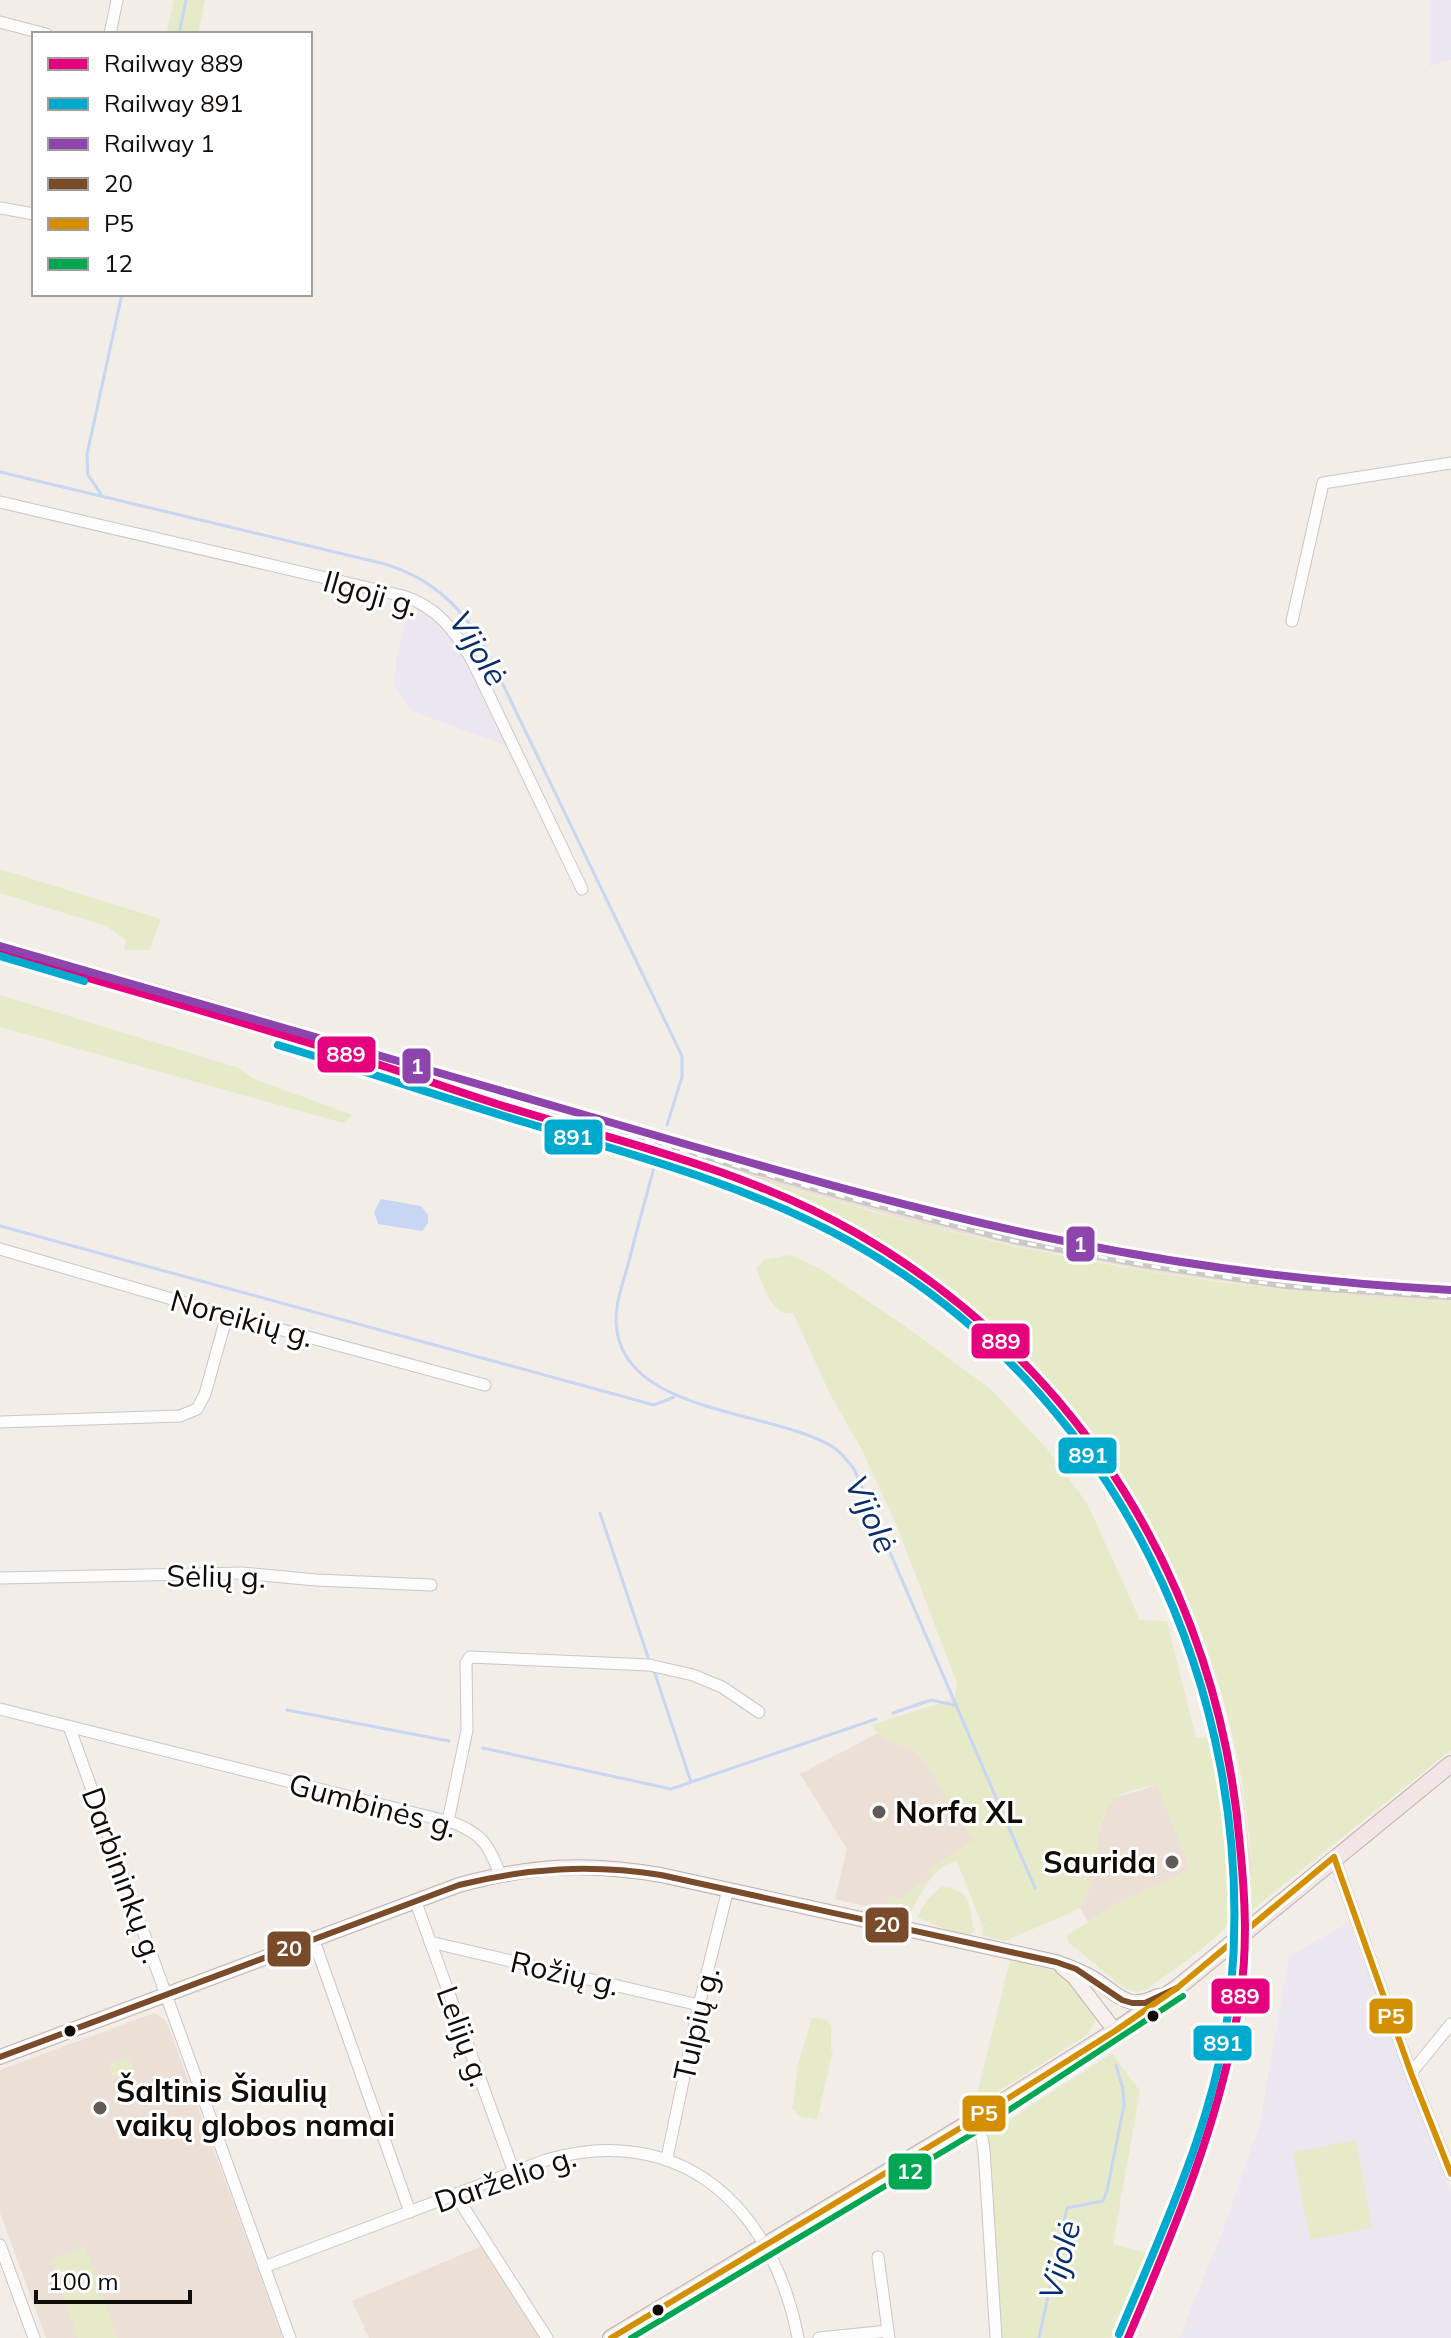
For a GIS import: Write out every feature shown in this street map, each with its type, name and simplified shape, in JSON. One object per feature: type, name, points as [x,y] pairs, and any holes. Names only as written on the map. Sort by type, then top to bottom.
[{"type":"highway","points":[[611,2338],[972,2121],[1115,2031],[1177,1988],[1451,1761]]},
{"type":"main road","points":[[0,2057],[415,1900],[500,1874],[547,1867],[605,1866],[661,1875],[1056,1962],[1076,1969],[1122,2000],[1132,2003],[1145,2003],[1177,1988]]},
{"type":"main road","points":[[1056,1962],[1074,1977],[1115,2031]]},
{"type":"street","points":[[110,32],[117,0]]},
{"type":"street","points":[[0,22],[38,32]]},
{"type":"street","points":[[0,208],[32,214]]},
{"type":"street","points":[[1292,621],[1323,483],[1451,463]]},
{"type":"street","name":"Ilgoji g.","points":[[0,502],[417,600],[460,639],[582,889]]},
{"type":"street","name":"Noreikių g.","points":[[0,1249],[485,1385]]},
{"type":"street","points":[[0,1422],[180,1416],[197,1409],[205,1394],[227,1315]]},
{"type":"street","name":"Sėlių g.","points":[[0,1578],[242,1573],[431,1585]]},
{"type":"street","points":[[448,1821],[467,1730],[466,1663],[470,1657],[649,1665],[693,1675],[722,1687],[759,1712]]},
{"type":"street","name":"Gumbinės g.","points":[[0,1709],[70,1729],[448,1821],[467,1828],[484,1840],[500,1874]]},
{"type":"street","name":"Darbininkų g.","points":[[70,1729],[290,2338]]},
{"type":"street","points":[[1334,1857],[1411,2073],[1451,2174]]},
{"type":"street","name":"Tulpių g.","points":[[667,2158],[699,2005],[728,1889]]},
{"type":"street","name":"Lelijų g.","points":[[415,1900],[514,2172]]},
{"type":"street","points":[[313,1938],[410,2212]]},
{"type":"street","name":"Rožių g.","points":[[430,1942],[699,2005]]},
{"type":"street","points":[[1411,2073],[1451,2024]]},
{"type":"street","points":[[972,2121],[982,2138],[984,2150],[996,2338]]},
{"type":"street","name":"Darželio g.","points":[[264,2267],[514,2172],[576,2152],[643,2152],[667,2158],[718,2186],[738,2207],[765,2245],[793,2310],[798,2338]]},
{"type":"street","points":[[455,2194],[547,2338]]},
{"type":"street","points":[[0,2245],[34,2338]]},
{"type":"street","points":[[819,2338],[888,2334],[878,2257]]},
{"type":"shaded area","points":[[1429,0],[1451,0],[1451,60],[1429,66]]},
{"type":"shaded area","points":[[419,606],[436,617],[457,642],[509,747],[415,712],[405,703],[395,687],[396,661],[407,613],[417,615]]},
{"type":"shaded area","points":[[0,939],[835,1184],[1015,1227],[1151,1252],[1286,1273],[1451,1286],[1451,1301],[1405,1300],[1287,1290],[1150,1271],[922,1224],[718,1168],[761,1184],[866,1234],[942,1285],[1018,1350],[1081,1419],[1112,1461],[1168,1558],[1214,1669],[1242,1790],[1251,1863],[1252,1910],[1240,1920],[1240,1863],[1234,1793],[1207,1673],[1188,1618],[1162,1562],[1131,1505],[1076,1425],[1015,1357],[939,1292],[864,1241],[726,1178],[636,1150],[413,1092],[416,1082],[382,1069],[0,957]]},
{"type":"shaded area","points":[[878,1733],[885,1740],[912,1748],[926,1764],[974,1840],[929,1870],[932,1876],[900,1899],[889,1896],[885,1911],[835,1899],[847,1849],[800,1774]]},
{"type":"shaded area","points":[[1158,1785],[1190,1869],[1088,1922],[1080,1908],[1092,1882],[1086,1878],[1092,1865],[1100,1863],[1095,1861],[1106,1809],[1114,1798]]},
{"type":"shaded area","points":[[1349,1923],[1451,2192],[1451,2338],[1179,2338],[1224,2228],[1260,2123],[1289,1956]]},
{"type":"shaded area","points":[[1249,1948],[1240,2021],[1216,2126],[1191,2197],[1133,2338],[1123,2338],[1183,2194],[1208,2124],[1225,2056],[1236,1957]]},
{"type":"shaded area","points":[[154,2013],[168,2025],[283,2338],[46,2338],[0,2213],[0,2070]]},
{"type":"shaded area","points":[[482,2246],[542,2338],[369,2338],[352,2301]]},
{"type":"green space","points":[[174,0],[205,0],[198,32],[166,32]]},
{"type":"green space","points":[[0,869],[161,919],[149,950],[124,950],[126,940],[106,926],[0,893]]},
{"type":"green space","points":[[0,995],[239,1068],[254,1079],[353,1115],[343,1123],[0,1027]]},
{"type":"green space","points":[[704,1163],[921,1224],[1052,1254],[1251,1286],[1451,1301],[1451,1750],[1252,1910],[1247,1814],[1229,1720],[1199,1629],[1159,1542],[1109,1460],[1050,1385],[982,1318],[906,1259],[833,1217],[782,1193]]},
{"type":"green space","points":[[790,1255],[819,1268],[992,1390],[1046,1448],[1087,1503],[1140,1620],[1167,1621],[1196,1738],[1221,1736],[1235,1816],[1237,1911],[1210,1942],[1147,1989],[1137,1992],[1125,1989],[1068,1942],[1067,1935],[1112,1907],[1190,1869],[1157,1785],[1123,1794],[1109,1805],[1099,1837],[1096,1861],[1100,1863],[1098,1867],[1092,1866],[1086,1877],[1092,1882],[1080,1908],[1068,1914],[1005,1941],[983,1936],[982,1929],[986,1923],[982,1925],[957,1861],[934,1875],[909,1916],[885,1911],[889,1896],[900,1899],[931,1876],[928,1870],[973,1840],[926,1764],[912,1748],[885,1740],[870,1725],[954,1699],[957,1683],[896,1524],[861,1448],[830,1394],[793,1313],[786,1313],[774,1305],[756,1269],[763,1260]]},
{"type":"green space","points":[[941,1887],[958,1891],[967,1900],[974,1931],[970,1936],[917,1917],[927,1900]]},
{"type":"green space","points":[[1010,1960],[1060,1972],[1094,2015],[1095,2022],[1087,2035],[974,2107]]},
{"type":"green space","points":[[812,2017],[827,2020],[831,2027],[833,2051],[817,2120],[799,2116],[792,2109],[798,2065]]},
{"type":"green space","points":[[1112,2053],[1140,2091],[1113,2244],[1147,2253],[1111,2338],[996,2338],[982,2138]]},
{"type":"green space","points":[[130,2057],[135,2072],[114,2079],[108,2064]]},
{"type":"green space","points":[[1356,2140],[1372,2228],[1310,2240],[1293,2152]]},
{"type":"green space","points":[[85,2247],[118,2338],[78,2338],[50,2260]]},
{"type":"water","points":[[381,1199],[421,1206],[428,1215],[428,1223],[422,1231],[378,1224],[374,1212]]},
{"type":"waterway","points":[[179,32],[186,0]]},
{"type":"waterway","points":[[101,494],[88,475],[87,454],[122,296]]},
{"type":"waterway","name":"Vijolė","points":[[0,472],[385,564],[429,584],[452,604],[482,641],[682,1056],[682,1077],[667,1125]]},
{"type":"waterway","name":"Vijolė","points":[[654,1167],[617,1305],[616,1320],[623,1351],[642,1375],[669,1392],[702,1405],[806,1435],[836,1449],[852,1466],[1035,1888]]},
{"type":"waterway","points":[[0,1226],[654,1405],[674,1397]]},
{"type":"waterway","points":[[600,1513],[648,1657]]},
{"type":"waterway","points":[[654,1671],[691,1782]]},
{"type":"waterway","points":[[893,1713],[931,1700],[954,1705]]},
{"type":"waterway","points":[[287,1710],[449,1741]]},
{"type":"waterway","points":[[483,1748],[671,1789],[876,1719]]},
{"type":"waterway","name":"Vijolė","points":[[1039,2338],[1067,2208],[1103,2201],[1107,2191],[1124,2105],[1116,2065]]},
{"type":"railway","points":[[317,1045],[833,1194],[1014,1241],[1150,1266],[1286,1286],[1451,1297]]},
{"type":"rail line","name":"1","points":[[0,946],[763,1166],[943,1214],[1064,1241],[1208,1266],[1354,1283],[1451,1290]]},
{"type":"rail line","name":"889","points":[[0,953],[311,1043],[500,1105],[683,1159],[773,1192],[858,1234],[938,1287],[1009,1348],[1071,1417],[1125,1492],[1169,1574],[1203,1661],[1227,1751],[1243,1884],[1243,1979],[1222,2086],[1195,2171],[1128,2338]]},
{"type":"rail line","name":"891","points":[[0,956],[84,981]]},
{"type":"rail line","name":"891","points":[[278,1045],[692,1174],[813,1222],[851,1242],[945,1304],[1026,1379],[1095,1465],[1151,1559],[1193,1661],[1221,1767],[1234,1877],[1231,1989],[1215,2078],[1188,2166],[1119,2334]]},
{"type":"transit line","name":"P5","points":[[1334,1857],[1411,2073],[1451,2174]]},
{"type":"transit line","name":"P5","points":[[611,2338],[972,2121],[1115,2031],[1177,1988],[1334,1857]]},
{"type":"transit line","name":"20","points":[[0,2057],[459,1885],[535,1871],[585,1869],[661,1875],[1056,1962],[1076,1969],[1122,2000],[1132,2003],[1145,2003],[1177,1988]]},
{"type":"transit line","name":"12","points":[[631,2338],[974,2133],[1183,1996]]},
{"type":"place","name":"Norfa XL","points":[[879,1812]]},
{"type":"place","name":"Saurida","points":[[1172,1862]]},
{"type":"place","name":"Šaltinis Šiaulių vaikų globos namai","points":[[100,2108]]}]
